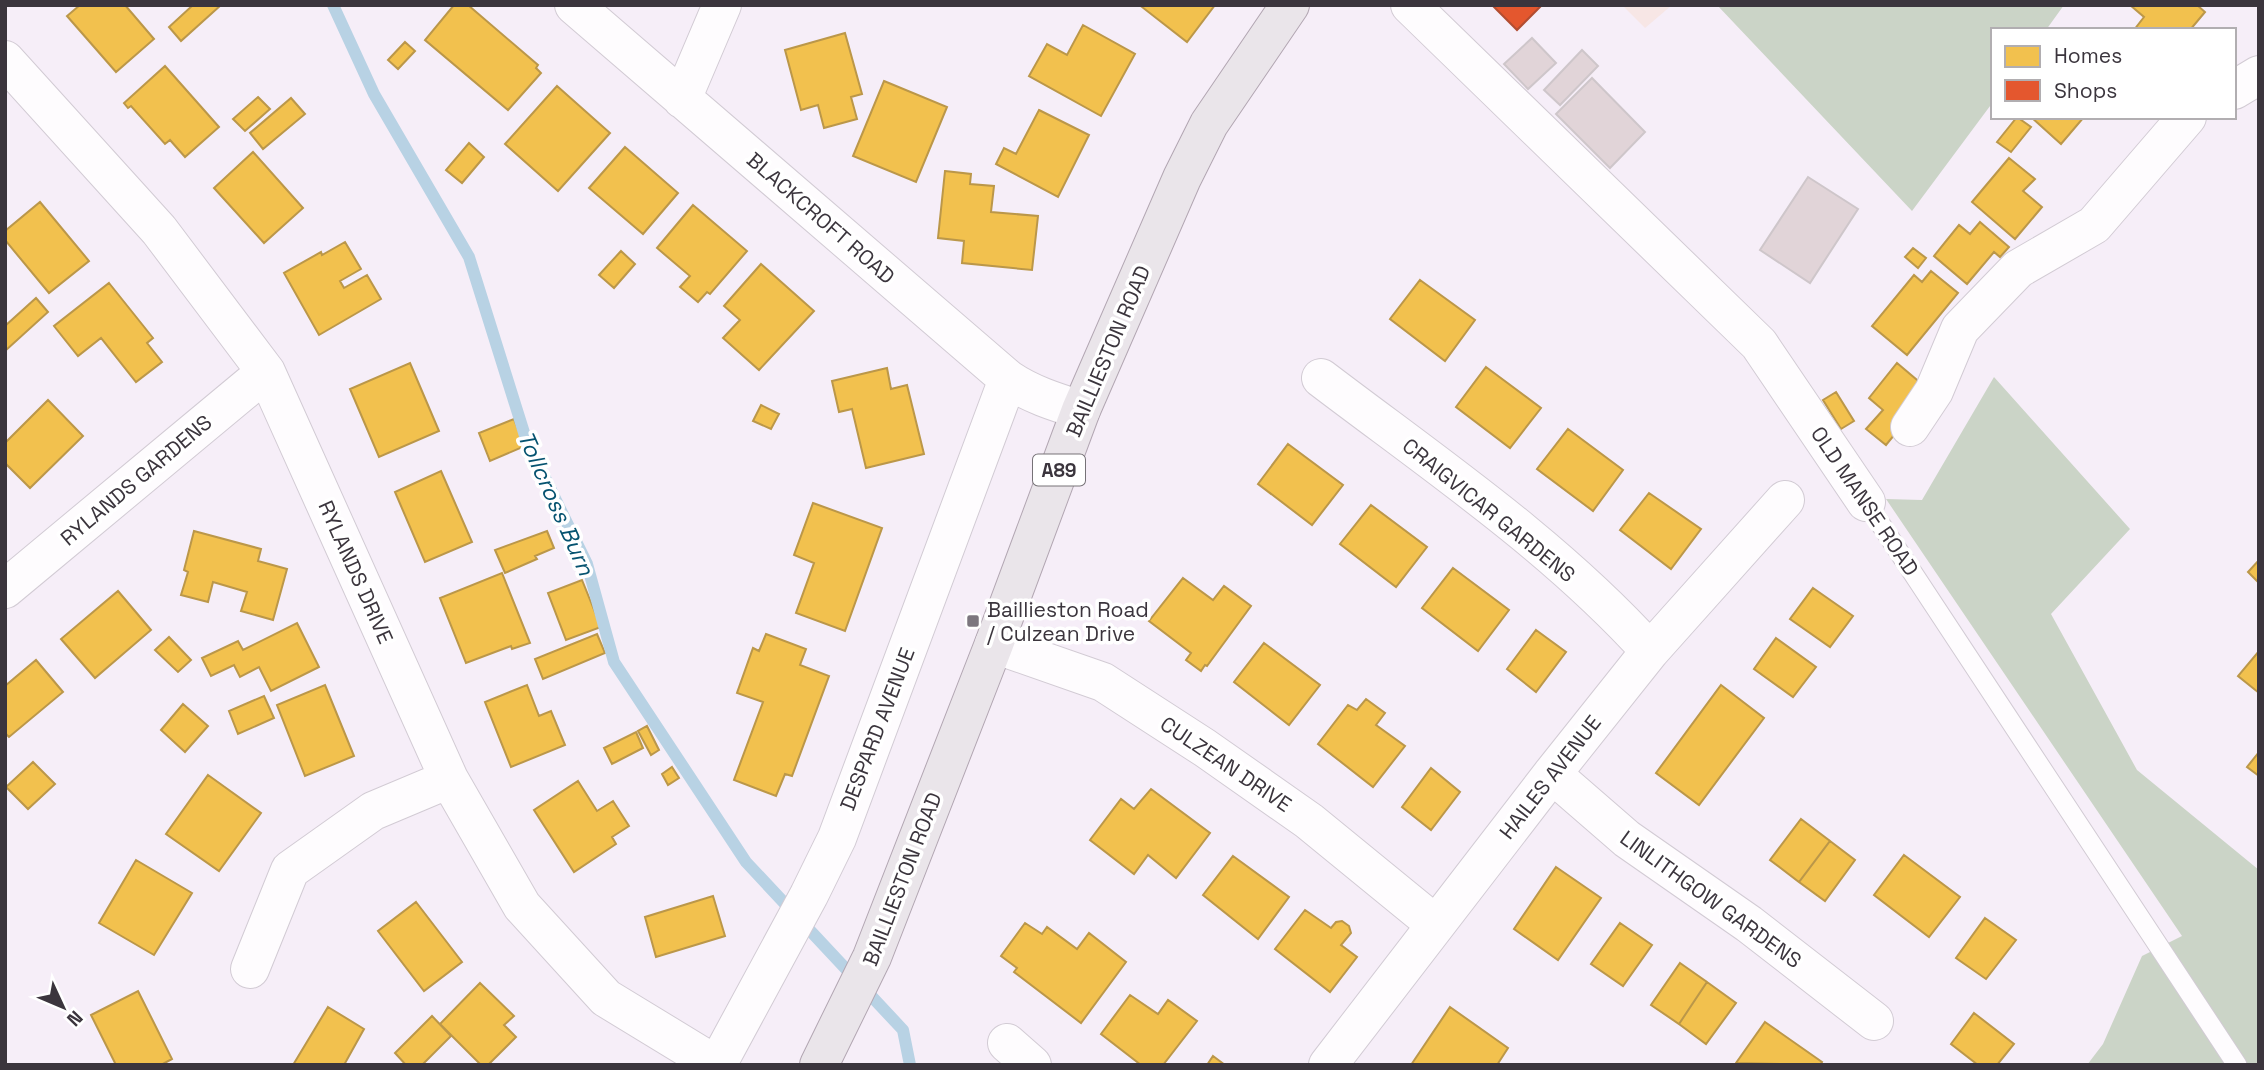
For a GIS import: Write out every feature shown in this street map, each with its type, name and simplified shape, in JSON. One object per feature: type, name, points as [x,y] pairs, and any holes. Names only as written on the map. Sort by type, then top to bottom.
[{"type":"main road","name":"BAILLIESTON ROAD","points":[[818,1065],[872,957],[994,644],[1081,410],[1182,178],[1209,124],[1290,5]]},
{"type":"street","name":"BLACKCROFT ROAD","points":[[573,5],[1008,379],[1022,389],[1081,410]]},
{"type":"street","points":[[682,99],[722,5]]},
{"type":"street","name":"OLD MANSE ROAD","points":[[1410,5],[1759,344],[1866,502]]},
{"type":"street","points":[[2236,89],[2259,75]]},
{"type":"street","name":"RYLANDS DRIVE","points":[[11,77],[159,230],[266,372],[449,779],[522,906],[606,998],[716,1065]]},
{"type":"street","points":[[1910,427],[1934,391],[1960,329],[2018,269],[2094,225],[2185,119]]},
{"type":"street","name":"RYLANDS GARDENS","points":[[5,589],[266,372]]},
{"type":"street","name":"CRAIGVICAR GARDENS","points":[[1321,378],[1544,549],[1621,620],[1650,652]]},
{"type":"street","name":"DESPARD AVENUE","points":[[716,1065],[809,895],[836,838],[1008,379]]},
{"type":"street","name":"HAILES AVENUE","points":[[1328,1065],[1435,924],[1650,652],[1784,500]]},
{"type":"street","name":"CULZEAN DRIVE","points":[[994,644],[1102,682],[1205,748],[1309,821],[1435,924]]},
{"type":"street","name":"LINLITHGOW GARDENS","points":[[1552,774],[1627,839],[1749,924],[1874,1021]]},
{"type":"street","points":[[250,969],[290,870],[373,811],[449,779]]},
{"type":"lane","name":"OLD MANSE ROAD","points":[[1866,502],[2237,1065]]},
{"type":"shaded area","points":[[1622,5],[1672,5],[1645,28]]},
{"type":"shaded area","points":[[1717,5],[2064,5],[2047,28],[1991,28],[1991,105],[1912,211]]},
{"type":"shaded area","points":[[1994,377],[2130,529],[2051,614],[2137,770],[2259,870],[2259,1065],[2087,1065],[2103,1044],[2142,956],[2182,936],[1886,499],[1922,500]]},
{"type":"building: Homes","points":[[80,5],[125,5],[154,39],[116,72],[67,16]]},
{"type":"building: Homes","points":[[193,5],[221,5],[181,41],[169,27]]},
{"type":"building: Homes","points":[[454,5],[468,5],[538,65],[536,68],[541,73],[508,110],[425,40]]},
{"type":"building: Homes","points":[[1215,5],[1187,42],[1142,7]]},
{"type":"building: Homes","points":[[2130,5],[2197,5],[2205,12],[2192,28],[2136,28],[2144,17]]},
{"type":"building: Homes","points":[[1083,25],[1135,54],[1101,116],[1029,76],[1047,44],[1067,55]]},
{"type":"building: Homes","points":[[845,33],[862,94],[851,97],[857,119],[824,128],[818,105],[801,110],[785,50]]},
{"type":"building: Homes","points":[[405,42],[415,51],[398,69],[388,60]]},
{"type":"building: Homes","points":[[165,66],[219,127],[185,157],[170,140],[165,144],[131,106],[128,108],[124,103]]},
{"type":"building: Homes","points":[[884,81],[947,107],[916,182],[853,156]]},
{"type":"building: Homes","points":[[557,86],[610,133],[558,191],[505,144]]},
{"type":"building: Homes","points":[[258,97],[270,109],[245,131],[233,119]]},
{"type":"building: Homes","points":[[291,98],[305,114],[263,149],[250,133]]},
{"type":"building: Homes","points":[[1039,110],[1089,135],[1058,197],[996,164],[1004,148],[1016,154]]},
{"type":"building: Homes","points":[[2015,119],[2031,127],[2011,152],[1997,142]]},
{"type":"building: Homes","points":[[2033,119],[2082,119],[2061,144]]},
{"type":"building: Homes","points":[[469,143],[484,157],[462,183],[446,170]]},
{"type":"building: Homes","points":[[625,147],[678,193],[643,234],[589,188]]},
{"type":"building: Homes","points":[[253,152],[303,208],[264,243],[214,188]]},
{"type":"building: Homes","points":[[2009,158],[2035,179],[2023,191],[2042,207],[2015,239],[1972,202]]},
{"type":"building: Homes","points":[[945,171],[971,174],[970,184],[994,186],[991,212],[1038,216],[1032,270],[962,263],[964,241],[938,238]]},
{"type":"building: Homes","points":[[40,202],[89,261],[49,293],[5,240],[5,231]]},
{"type":"building: Homes","points":[[693,205],[747,251],[710,294],[707,292],[698,302],[680,287],[690,276],[657,248]]},
{"type":"building: Homes","points":[[1980,222],[2009,247],[2000,257],[1994,252],[1967,284],[1934,256],[1959,225],[1970,234]]},
{"type":"building: Homes","points":[[345,242],[361,269],[340,281],[344,288],[367,275],[381,299],[319,335],[284,273]]},
{"type":"building: Homes","points":[[1913,248],[1926,258],[1918,268],[1905,257]]},
{"type":"building: Homes","points":[[621,251],[635,264],[614,288],[599,275]]},
{"type":"building: Homes","points":[[761,264],[814,311],[759,370],[723,338],[740,320],[724,306]]},
{"type":"building: Homes","points":[[1931,271],[1958,293],[1907,355],[1872,326],[1914,275],[1922,282]]},
{"type":"building: Homes","points":[[1420,280],[1475,320],[1445,361],[1390,319]]},
{"type":"building: Homes","points":[[109,283],[153,338],[147,343],[162,362],[136,382],[101,338],[78,356],[54,326]]},
{"type":"building: Homes","points":[[36,298],[48,312],[5,351],[5,326]]},
{"type":"building: Homes","points":[[410,363],[439,431],[379,457],[350,389]]},
{"type":"building: Homes","points":[[1897,363],[1930,391],[1886,445],[1866,429],[1883,410],[1869,398]]},
{"type":"building: Homes","points":[[1486,367],[1541,408],[1510,448],[1456,407]]},
{"type":"building: Homes","points":[[887,368],[891,389],[907,385],[924,454],[866,468],[852,409],[839,412],[832,381]]},
{"type":"building: Homes","points":[[1836,392],[1854,421],[1841,429],[1823,400]]},
{"type":"building: Homes","points":[[48,400],[83,436],[30,488],[5,463],[5,443]]},
{"type":"building: Homes","points":[[761,405],[779,414],[771,429],[753,421]]},
{"type":"building: Homes","points":[[514,419],[525,446],[490,461],[479,433]]},
{"type":"building: Homes","points":[[1568,429],[1623,470],[1593,511],[1537,469]]},
{"type":"building: Homes","points":[[1288,444],[1343,485],[1312,525],[1258,484]]},
{"type":"building: Homes","points":[[441,471],[472,542],[425,562],[395,492]]},
{"type":"building: Homes","points":[[1649,493],[1701,529],[1671,569],[1620,530]]},
{"type":"building: Homes","points":[[813,503],[882,528],[845,631],[796,613],[814,563],[794,555]]},
{"type":"building: Homes","points":[[1371,505],[1427,547],[1396,587],[1340,544]]},
{"type":"building: Homes","points":[[194,531],[261,549],[258,561],[287,569],[273,620],[241,611],[247,592],[213,582],[208,602],[181,595],[188,572],[184,570]]},
{"type":"building: Homes","points":[[547,531],[554,548],[505,573],[495,550]]},
{"type":"building: Homes","points":[[2259,560],[2259,583],[2248,572]]},
{"type":"building: Homes","points":[[1453,568],[1509,610],[1478,651],[1422,608]]},
{"type":"building: Homes","points":[[502,573],[530,643],[512,649],[511,646],[466,663],[440,598]]},
{"type":"building: Homes","points":[[1183,578],[1213,600],[1224,586],[1251,606],[1201,671],[1186,660],[1191,653],[1149,621]]},
{"type":"building: Homes","points":[[582,580],[601,627],[566,640],[548,593]]},
{"type":"building: Homes","points":[[1813,588],[1853,616],[1830,647],[1790,619]]},
{"type":"building: Homes","points":[[118,591],[151,630],[95,678],[61,639]]},
{"type":"building: Homes","points":[[297,623],[319,667],[271,691],[259,667],[240,677],[234,665],[211,676],[202,658],[238,641],[243,650]]},
{"type":"building: Homes","points":[[1536,630],[1566,652],[1536,692],[1507,669]]},
{"type":"building: Homes","points":[[597,634],[605,653],[543,679],[535,659]]},
{"type":"building: Homes","points":[[766,634],[806,649],[800,665],[829,676],[792,776],[785,774],[776,796],[734,780],[763,702],[737,693],[753,648],[759,651]]},
{"type":"building: Homes","points":[[169,637],[191,660],[178,672],[155,650]]},
{"type":"building: Homes","points":[[1776,638],[1816,667],[1793,697],[1754,669]]},
{"type":"building: Homes","points":[[1264,643],[1320,685],[1289,725],[1234,682]]},
{"type":"building: Homes","points":[[2259,651],[2259,693],[2238,676]]},
{"type":"building: Homes","points":[[36,660],[63,692],[9,737],[5,733],[5,686]]},
{"type":"building: Homes","points":[[325,685],[354,756],[305,776],[277,705]]},
{"type":"building: Homes","points":[[527,685],[539,716],[551,711],[565,745],[511,767],[485,702]]},
{"type":"building: Homes","points":[[1721,685],[1764,718],[1699,805],[1656,773]]},
{"type":"building: Homes","points":[[264,696],[274,718],[238,734],[229,711]]},
{"type":"building: Homes","points":[[1366,699],[1385,713],[1376,725],[1405,746],[1373,787],[1318,744],[1348,705],[1357,710]]},
{"type":"building: Homes","points":[[183,704],[208,726],[185,752],[161,730]]},
{"type":"building: Homes","points":[[647,726],[659,750],[651,755],[638,731]]},
{"type":"building: Homes","points":[[636,732],[643,748],[612,764],[604,748]]},
{"type":"building: Homes","points":[[2259,752],[2259,776],[2247,767]]},
{"type":"building: Homes","points":[[33,762],[55,784],[28,809],[6,787]]},
{"type":"building: Homes","points":[[672,767],[679,778],[668,785],[662,774]]},
{"type":"building: Homes","points":[[1431,768],[1460,792],[1431,830],[1402,807]]},
{"type":"building: Homes","points":[[208,775],[261,813],[219,871],[166,834]]},
{"type":"building: Homes","points":[[578,781],[597,811],[613,801],[629,826],[612,837],[616,844],[574,872],[534,810]]},
{"type":"building: Homes","points":[[1151,789],[1210,833],[1176,878],[1148,855],[1134,874],[1090,840],[1121,799],[1134,809]]},
{"type":"building: Homes","points":[[1801,819],[1830,841],[1799,882],[1770,860]]},
{"type":"building: Homes","points":[[1830,841],[1855,860],[1825,901],[1799,882]]},
{"type":"building: Homes","points":[[1904,855],[1960,897],[1929,937],[1874,895]]},
{"type":"building: Homes","points":[[1233,856],[1289,897],[1258,939],[1203,895]]},
{"type":"building: Homes","points":[[136,860],[192,893],[154,955],[99,923]]},
{"type":"building: Homes","points":[[1556,867],[1601,898],[1558,960],[1514,929]]},
{"type":"building: Homes","points":[[713,896],[725,936],[656,957],[645,917]]},
{"type":"building: Homes","points":[[416,902],[462,962],[424,991],[378,931]]},
{"type":"building: Homes","points":[[1305,910],[1331,928],[1336,922],[1342,921],[1349,926],[1351,933],[1341,945],[1357,957],[1330,992],[1275,949]]},
{"type":"building: Homes","points":[[1985,918],[2016,940],[1986,979],[1956,958]]},
{"type":"building: Homes","points":[[1025,923],[1042,934],[1047,927],[1077,949],[1089,933],[1126,962],[1081,1023],[1014,972],[1017,968],[1001,956]]},
{"type":"building: Homes","points":[[1620,923],[1652,945],[1623,986],[1591,964]]},
{"type":"building: Homes","points":[[1680,963],[1707,982],[1679,1024],[1651,1005]]},
{"type":"building: Homes","points":[[1707,982],[1736,1003],[1706,1044],[1679,1024]]},
{"type":"building: Homes","points":[[480,983],[514,1016],[504,1025],[516,1037],[488,1065],[481,1065],[440,1024]]},
{"type":"building: Homes","points":[[138,991],[172,1059],[161,1065],[116,1065],[91,1015]]},
{"type":"building: Homes","points":[[1130,995],[1158,1014],[1168,1000],[1197,1021],[1163,1065],[1141,1065],[1101,1034]]},
{"type":"building: Homes","points":[[328,1007],[364,1029],[344,1065],[293,1065]]},
{"type":"building: Homes","points":[[1450,1007],[1508,1048],[1497,1065],[1411,1065]]},
{"type":"building: Homes","points":[[1974,1013],[2014,1044],[1997,1065],[1978,1065],[1951,1044]]},
{"type":"building: Homes","points":[[432,1016],[451,1036],[422,1065],[406,1065],[395,1053]]},
{"type":"building: Homes","points":[[1765,1022],[1822,1062],[1820,1065],[1736,1063]]},
{"type":"building: Homes","points":[[1213,1056],[1225,1065],[1207,1065]]},
{"type":"building: Shops","points":[[1492,5],[1542,5],[1517,30]]},
{"type":"building: Other","points":[[1532,38],[1556,63],[1528,89],[1504,64]]},
{"type":"building: Other","points":[[1582,50],[1598,66],[1560,105],[1544,90]]},
{"type":"building: Other","points":[[1592,78],[1645,132],[1610,168],[1556,114]]},
{"type":"building: Other","points":[[1808,177],[1858,209],[1810,283],[1760,250]]},
{"type":"waterway","name":"Tollcross Burn","points":[[333,5],[374,94],[469,257],[526,439],[587,564],[614,662],[746,862],[903,1030],[910,1065]]},
{"type":"place","name":"Baillieston Road / Culzean Drive","points":[[973,621]]}]
